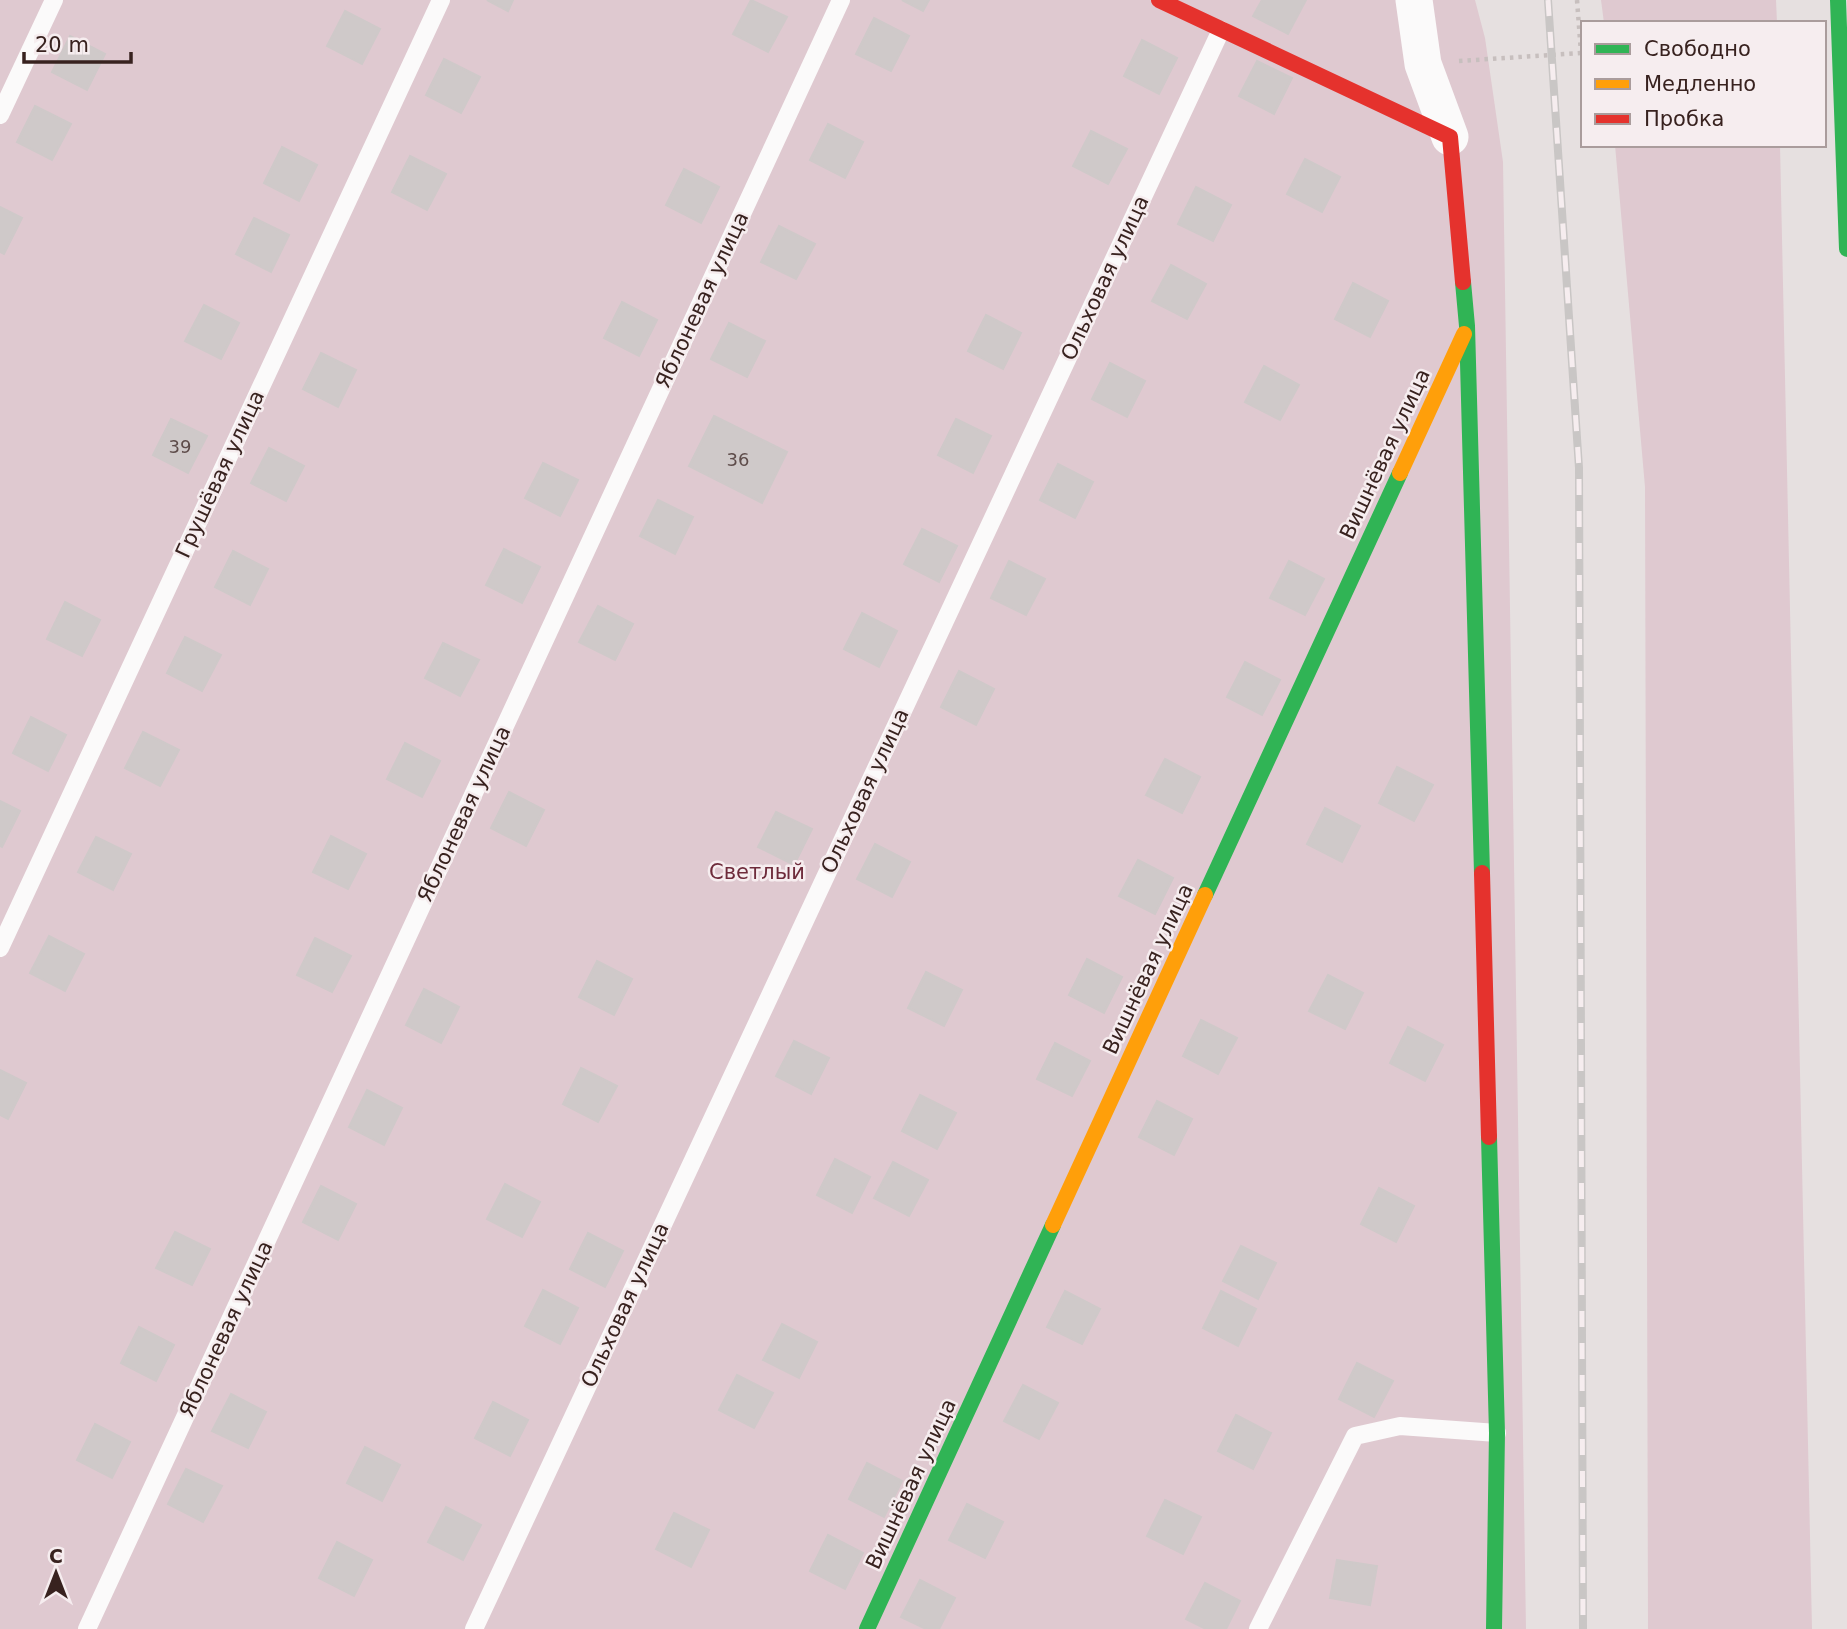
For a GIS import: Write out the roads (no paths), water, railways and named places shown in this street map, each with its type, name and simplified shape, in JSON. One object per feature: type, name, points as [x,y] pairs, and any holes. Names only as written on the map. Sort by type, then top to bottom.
[{"type":"street","points":[[1159,0],[1450,137]]},
{"type":"street","points":[[1414,0],[1423,64],[1450,137],[1467,326],[1497,1433],[1494,1629]]},
{"type":"street","points":[[1838,0],[1847,249]]},
{"type":"street","name":"Вишнёвая улица","points":[[867,1629],[1467,326]]},
{"type":"lane","points":[[0,115],[54,0]]},
{"type":"lane","name":"Грушёвая улица","points":[[0,948],[441,0]]},
{"type":"lane","name":"Яблоневая улица","points":[[87,1629],[841,0]]},
{"type":"lane","name":"Ольховая улица","points":[[474,1629],[1221,30]]},
{"type":"lane","points":[[1258,1629],[1355,1436],[1400,1426],[1497,1433]]},
{"type":"railway","points":[[1548,0],[1579,468],[1583,1629]]},
{"type":"park label","name":"Светлый","points":[[757,872]]}]
